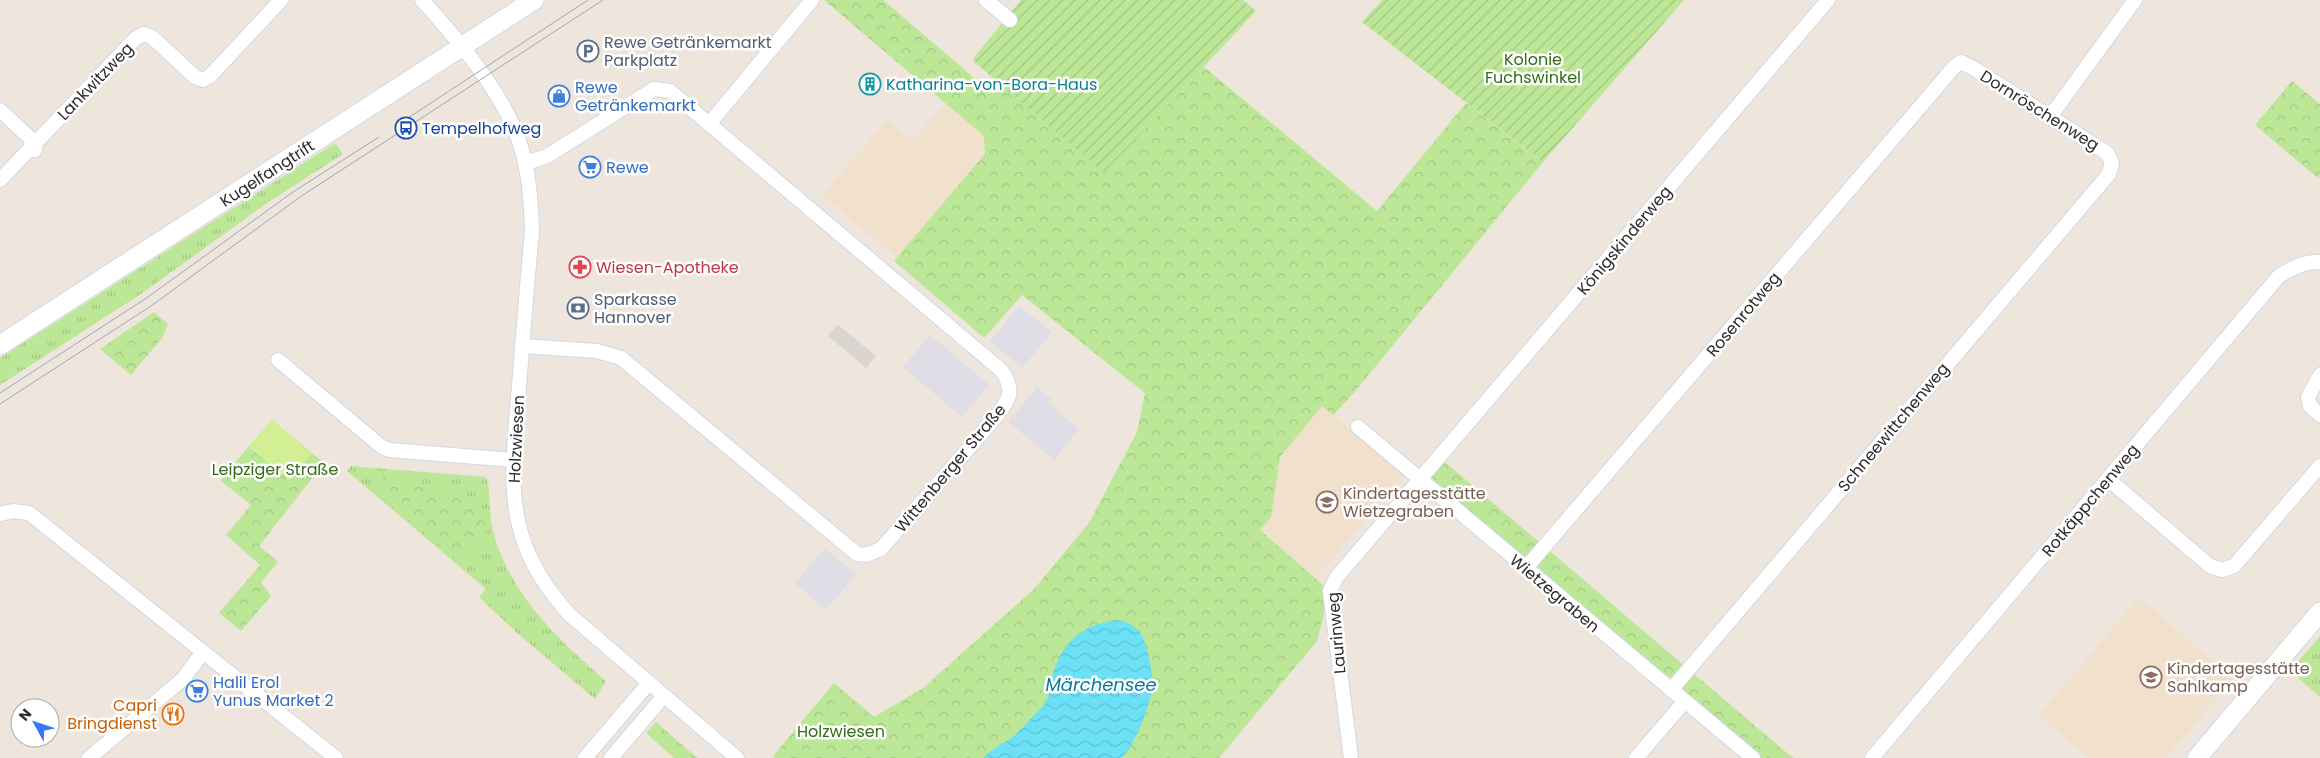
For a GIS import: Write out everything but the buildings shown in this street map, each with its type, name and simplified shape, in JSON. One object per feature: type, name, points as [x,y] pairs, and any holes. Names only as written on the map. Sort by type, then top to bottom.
[{"type":"street","name":"Lankwitzweg","points":[[0,180],[34,148],[136,38],[144,34],[152,37],[195,77],[203,80],[210,76],[281,0]]},
{"type":"street","points":[[422,0],[463,47]]},
{"type":"street","name":"Kugelfangtrift","points":[[0,345],[534,0]]},
{"type":"street","points":[[710,124],[812,0]]},
{"type":"street","points":[[986,0],[1010,20]]},
{"type":"street","name":"Königskinderweg","points":[[1420,479],[1828,0]]},
{"type":"street","points":[[2050,117],[2135,0]]},
{"type":"street","name":"Holzwiesen","points":[[463,47],[506,112],[519,140],[526,163],[531,195],[532,231],[513,460],[517,517],[525,545],[538,574],[552,595],[570,615],[663,697],[737,758]]},
{"type":"street","name":"Dornröschenweg","points":[[1962,62],[2107,153],[2112,163]]},
{"type":"street","name":"Rosenrotweg","points":[[1526,568],[1954,67],[1962,62]]},
{"type":"street","name":"Wittenberger Straße","points":[[522,346],[597,351],[621,358],[857,554],[866,555],[881,548],[995,418],[1010,396],[1009,381],[1001,370],[670,91],[654,89],[547,156],[526,163]]},
{"type":"street","points":[[0,110],[30,138],[34,148]]},
{"type":"street","name":"Schneewittchenweg","points":[[1671,690],[2109,174],[2112,163]]},
{"type":"street","name":"Rotkäppchenweg","points":[[1872,758],[2279,276],[2294,267],[2320,262]]},
{"type":"street","points":[[278,360],[382,446],[390,450],[513,460]]},
{"type":"street","points":[[2320,375],[2308,397],[2310,406],[2320,414]]},
{"type":"street","name":"Wietzegraben","points":[[1358,427],[1753,758]]},
{"type":"street","points":[[2108,479],[2210,566],[2222,570],[2234,566],[2320,466]]},
{"type":"street","name":"Laurinweg","points":[[1352,758],[1330,591],[1336,578],[1420,479]]},
{"type":"street","points":[[0,514],[13,511],[29,514],[336,758]]},
{"type":"street","points":[[2197,758],[2320,612]]},
{"type":"street","points":[[89,758],[183,679],[203,652]]},
{"type":"street","points":[[585,758],[648,684]]},
{"type":"street","points":[[611,758],[663,697]]},
{"type":"street","points":[[1636,758],[1685,701]]},
{"type":"shaded area","points":[[945,103],[984,136],[985,154],[897,258],[823,195],[887,120],[912,141]]},
{"type":"shaded area","points":[[1019,306],[1052,332],[1022,368],[990,341]]},
{"type":"shaded area","points":[[838,325],[876,356],[866,368],[828,336]]},
{"type":"shaded area","points":[[930,335],[989,385],[962,417],[903,367]]},
{"type":"shaded area","points":[[1037,387],[1051,399],[1048,403],[1079,429],[1054,460],[1008,422]]},
{"type":"shaded area","name":"Kindertagesstätte Wietzegraben","points":[[1322,406],[1404,474],[1316,578],[1260,530],[1271,517],[1280,457]]},
{"type":"shaded area","points":[[825,548],[856,574],[826,610],[795,583]]},
{"type":"shaded area","name":"Kindertagesstätte Sahlkamp","points":[[2139,598],[2233,679],[2165,758],[2089,758],[2039,715]]},
{"type":"green space","points":[[824,0],[883,0],[993,94],[1075,0],[1114,0],[1209,71],[1377,211],[1466,103],[1543,162],[1353,394],[1333,415],[1322,406],[1280,457],[1271,517],[1260,530],[1330,591],[1317,641],[1219,758],[775,758],[773,756],[834,683],[874,717],[923,688],[1035,588],[1089,523],[1137,432],[1145,393],[1022,295],[984,338],[894,261],[985,154],[984,136]]},
{"type":"green space","points":[[1021,0],[1243,0],[1256,11],[1104,173],[972,60]]},
{"type":"green space","name":"Kolonie Fuchswinkel","points":[[1382,0],[1684,0],[1543,162],[1362,22]]},
{"type":"green space","points":[[2292,81],[2320,104],[2320,175],[2318,178],[2255,125]]},
{"type":"green space","points":[[335,143],[343,154],[267,203],[141,294],[0,385],[0,358]]},
{"type":"green space","points":[[154,312],[168,324],[162,338],[131,375],[100,349]]},
{"type":"green space","name":"Leipziger Straße","points":[[272,420],[324,463],[259,546],[278,562],[261,582],[271,596],[241,631],[219,613],[260,565],[226,535],[251,505],[220,480]]},
{"type":"green space","name":"Leipziger Straße","points":[[272,420],[312,454],[289,480],[249,447]]},
{"type":"green space","points":[[1439,457],[1793,758],[1753,758],[1420,479]]},
{"type":"green space","points":[[351,466],[485,477],[488,482],[493,531],[511,575],[523,595],[553,632],[606,681],[595,699],[517,633],[479,597],[486,589],[347,471]]},
{"type":"green space","points":[[383,476],[471,498],[488,529],[460,562],[372,490]]},
{"type":"green space","points":[[2320,636],[2320,697],[2290,671]]},
{"type":"green space","points":[[656,722],[697,758],[674,758],[646,733]]},
{"type":"water","name":"Märchensee","points":[[1119,620],[1133,626],[1142,636],[1147,651],[1153,686],[1145,716],[1125,755],[1121,758],[983,758],[1014,736],[1043,706],[1048,696],[1056,665],[1068,644],[1076,636],[1095,625]]},
{"type":"tram line","points":[[408,118],[588,0]]},
{"type":"tram line","points":[[0,404],[151,306],[300,197],[603,0]]},
{"type":"tram line","points":[[0,393],[148,297],[293,192],[379,137]]},
{"type":"place","name":"Rewe Getränkemarkt Parkplatz","points":[[588,51]]},
{"type":"place","name":"Katharina-von-Bora-Haus","points":[[870,84]]},
{"type":"place","name":"Rewe Getränkemarkt","points":[[559,96]]},
{"type":"place","name":"Tempelhofweg","points":[[406,128]]},
{"type":"place","name":"Rewe","points":[[590,167]]},
{"type":"place","name":"Wiesen-Apotheke","points":[[580,267]]},
{"type":"place","name":"Sparkasse Hannover","points":[[578,308]]},
{"type":"place","name":"Kindertagesstätte Wietzegraben","points":[[1327,502]]},
{"type":"place","name":"Kindertagesstätte Sahlkamp","points":[[2151,677]]},
{"type":"place","name":"Halil Erol Yunus Market 2","points":[[197,691]]},
{"type":"place","name":"Capri Bringdienst","points":[[173,714]]}]
